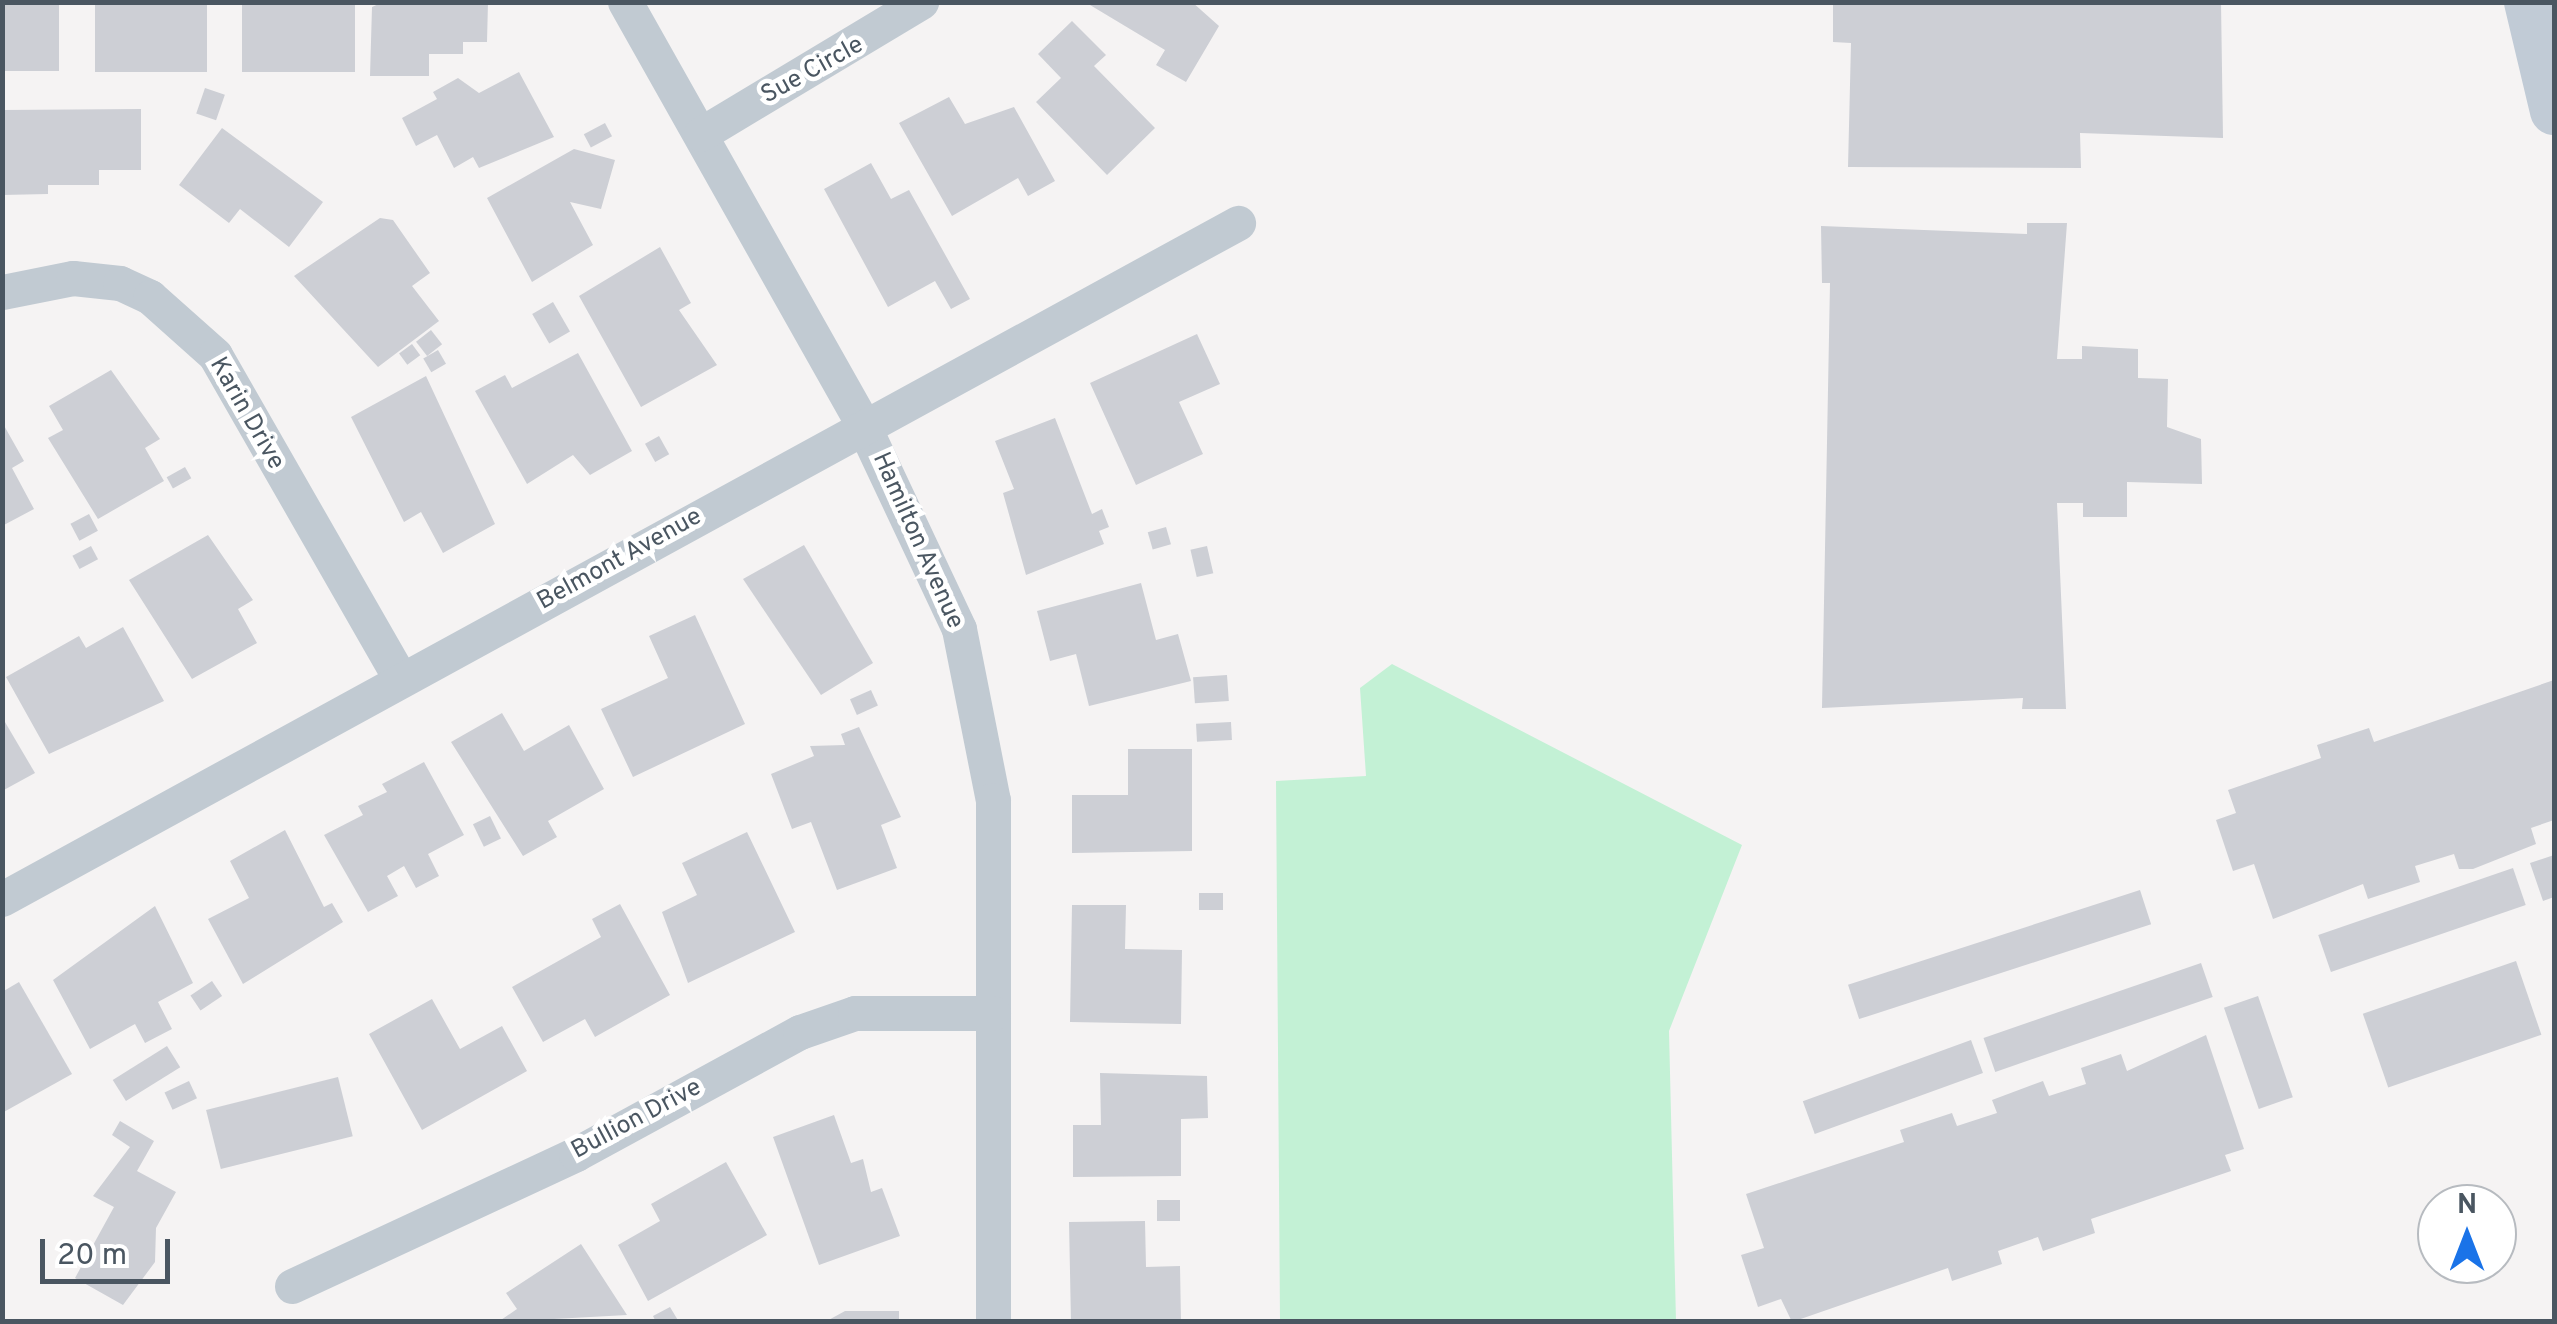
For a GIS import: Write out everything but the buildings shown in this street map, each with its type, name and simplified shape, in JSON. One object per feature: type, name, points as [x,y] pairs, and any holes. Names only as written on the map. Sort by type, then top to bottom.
[{"type":"street","name":"Hamilton Avenue","points":[[626,2],[864,427],[959,629],[984,728],[994,1013],[994,1322]]},
{"type":"street","name":"Sue Circle","points":[[701,134],[921,2]]},
{"type":"street","points":[[2528,2],[2554,111]]},
{"type":"street","name":"Belmont Avenue","points":[[2,899],[1238,222]]},
{"type":"street","name":"Karin Drive","points":[[2,292],[73,278],[120,284],[150,297],[215,355],[400,678]]},
{"type":"street","name":"Bullion Drive","points":[[292,1286],[576,1154],[800,1032],[913,1007],[994,1013]]},
{"type":"green space","points":[[1392,664],[1742,845],[1669,1031],[1676,1321],[1280,1321],[1276,781],[1366,776],[1360,688]]}]
